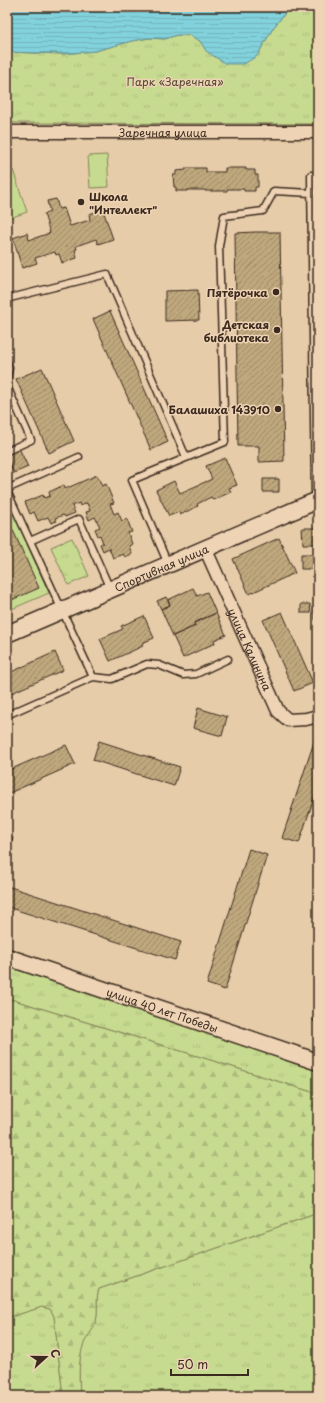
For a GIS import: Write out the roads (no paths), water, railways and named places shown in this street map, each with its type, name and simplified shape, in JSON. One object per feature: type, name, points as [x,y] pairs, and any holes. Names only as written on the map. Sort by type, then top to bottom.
[{"type":"main road","name":"Спортивная улица","points":[[7,634],[317,500]]},
{"type":"main road","name":"улица 40 лет Победы","points":[[7,957],[318,1062]]},
{"type":"street","name":"Заречная улица","points":[[7,132],[318,132]]},
{"type":"street","name":"улица Калинина","points":[[205,548],[278,711],[288,720],[306,719],[318,716]]},
{"type":"lane","points":[[311,175],[317,500]]},
{"type":"lane","points":[[168,564],[132,480],[226,442],[219,246],[224,216],[263,211],[274,191],[311,193]]},
{"type":"lane","points":[[7,296],[10,298],[107,274],[186,457]]},
{"type":"lane","points":[[7,364],[9,368],[7,378]]},
{"type":"lane","points":[[7,386],[31,440],[7,451]]},
{"type":"lane","points":[[79,457],[7,490],[93,677]]},
{"type":"lane","points":[[30,541],[79,519],[110,589]]},
{"type":"lane","points":[[7,715],[93,677],[112,680],[147,664],[159,665],[183,675],[196,674],[228,659]]},
{"type":"water","points":[[7,7],[290,7],[273,28],[257,56],[244,64],[226,64],[206,51],[200,41],[189,35],[177,35],[165,39],[149,38],[95,51],[62,54],[7,52]]},
{"type":"place","name":"Школа \"Интеллект\"","points":[[81,202]]},
{"type":"place","name":"Пятёрочка","points":[[276,292]]},
{"type":"place","name":"Детская библиотека","points":[[277,330]]},
{"type":"place","name":"Балашиха 143910","points":[[278,409]]},
{"type":"park label","name":"Парк «Заречная»","points":[[175,81]]}]
